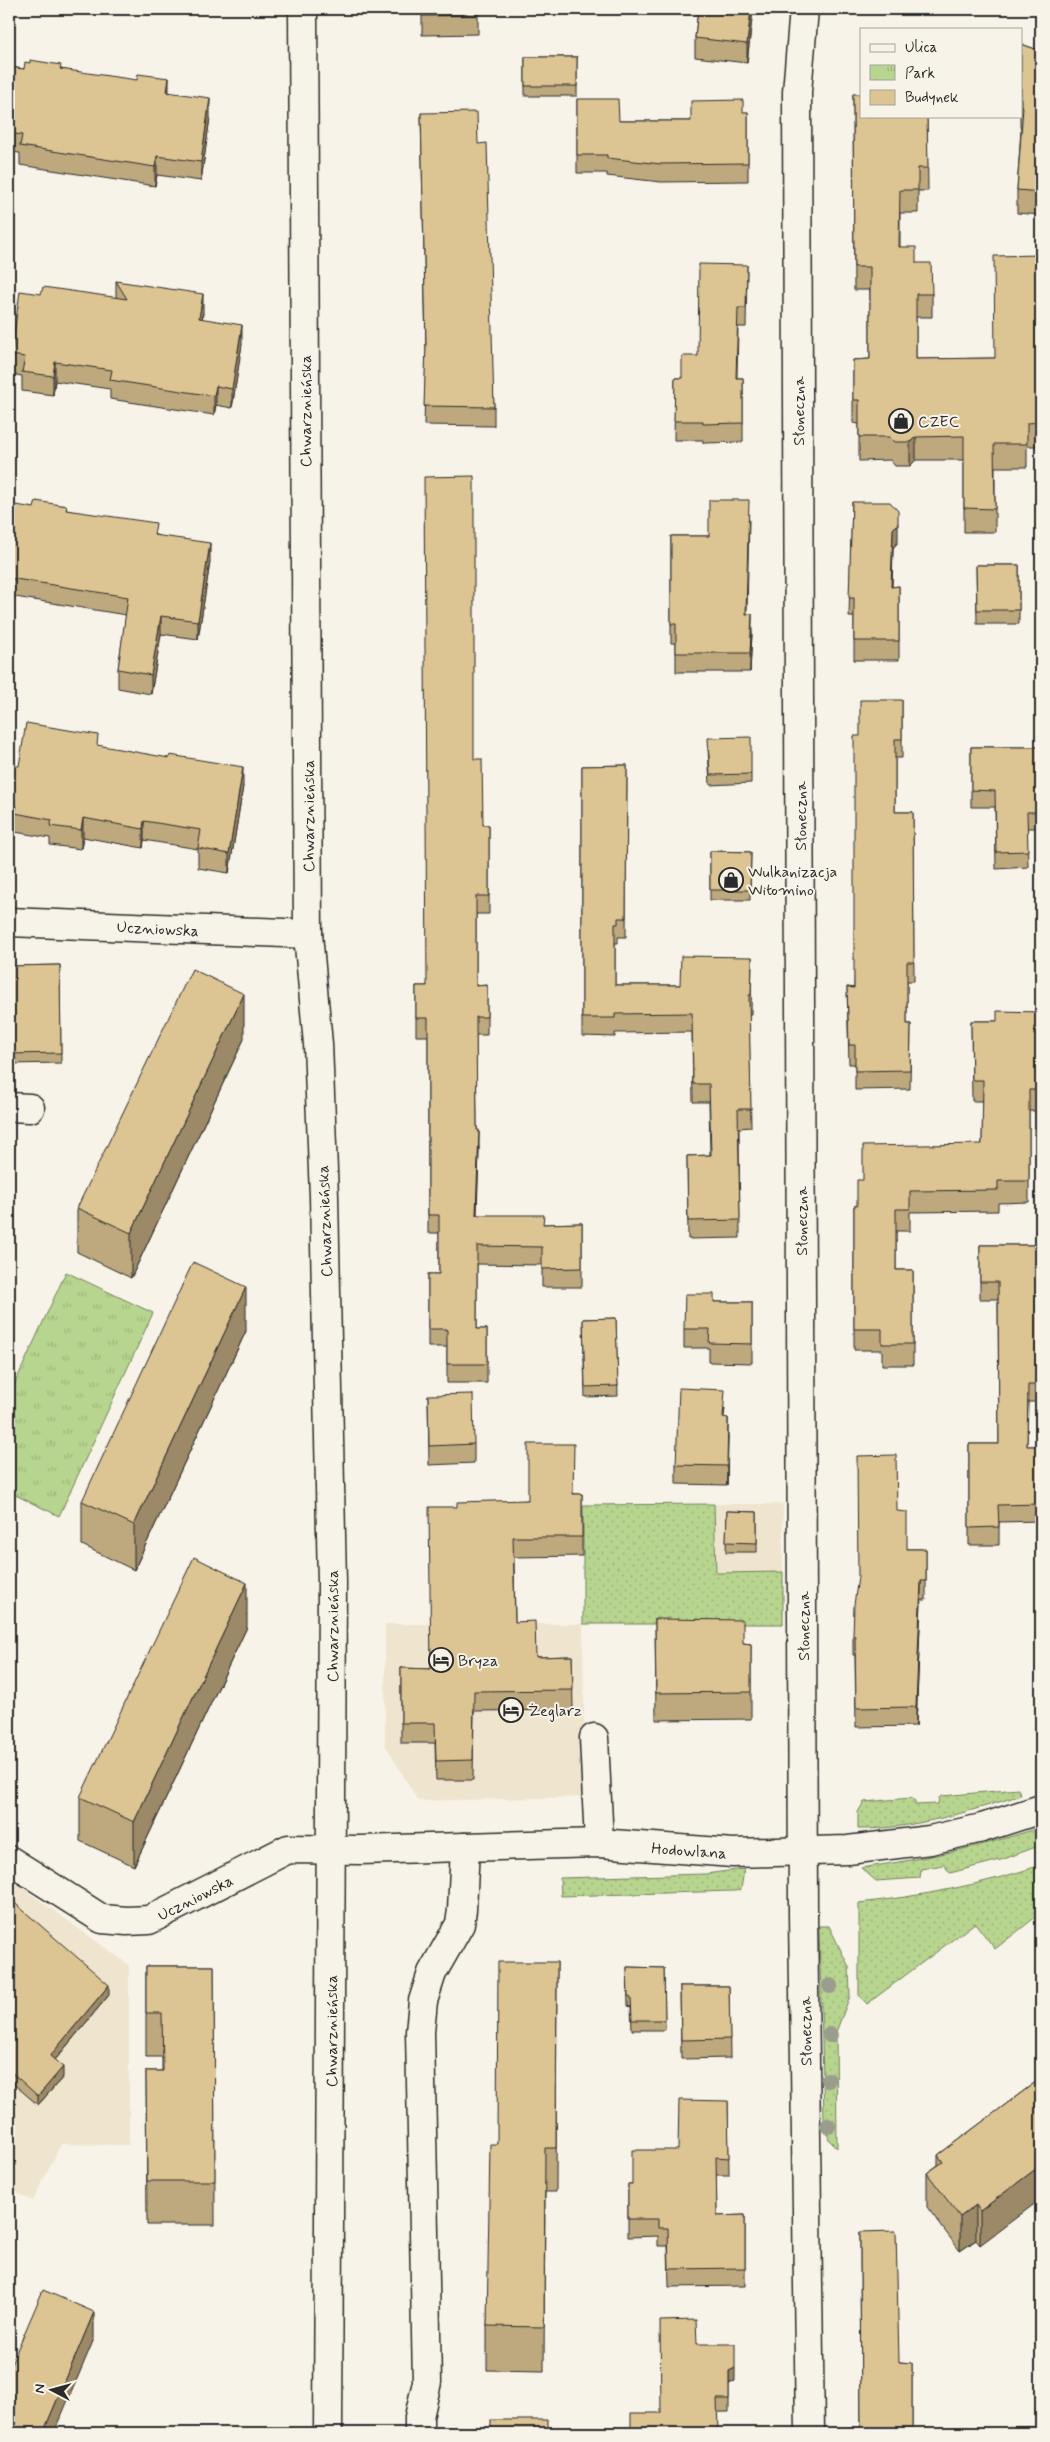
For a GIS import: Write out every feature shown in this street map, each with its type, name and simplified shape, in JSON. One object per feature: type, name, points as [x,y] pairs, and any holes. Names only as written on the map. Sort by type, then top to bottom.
[{"type":"street","name":"Chwarznieńska","points":[[303,9],[308,934],[318,1044],[324,1196],[332,1583],[328,2433]]},
{"type":"street","name":"Słoneczna","points":[[804,9],[797,92],[804,1851],[810,2433]]},
{"type":"street","name":"Uczniowska","points":[[9,922],[308,934]]},
{"type":"street","points":[[594,1738],[599,1844]]},
{"type":"street","name":"Hodowlana","points":[[332,1850],[599,1844],[733,1853],[848,1850],[930,1840],[982,1828],[1041,1810]]},
{"type":"street","points":[[419,2433],[419,2417],[427,2382],[420,2032],[424,2001],[432,1973],[460,1924],[464,1847]]},
{"type":"street","name":"Uczniowska","points":[[9,1860],[102,1919],[127,1921],[149,1920],[288,1849],[332,1850]]},
{"type":"shaded area","points":[[714,1504],[783,1504],[783,1572],[716,1573]]},
{"type":"shaded area","points":[[385,1624],[583,1624],[585,1797],[418,1801],[385,1744]]},
{"type":"shaded area","points":[[9,1878],[129,1965],[129,2145],[61,2144],[33,2201],[9,2189]]},
{"type":"green space","points":[[66,1272],[153,1313],[59,1516],[9,1492],[9,1396]]},
{"type":"green space","points":[[714,1504],[716,1573],[783,1572],[783,1624],[583,1624],[583,1505]]},
{"type":"green space","points":[[1018,1789],[1021,1795],[940,1818],[898,1826],[858,1829],[858,1812],[864,1802],[911,1798],[915,1801],[915,1805],[938,1804],[939,1798],[942,1796]]},
{"type":"green space","points":[[1041,1827],[1041,1845],[1004,1859],[950,1873],[944,1865],[921,1869],[920,1878],[876,1881],[861,1868],[952,1852],[997,1841]]},
{"type":"green space","points":[[1041,1865],[1041,1921],[1037,1916],[995,1949],[975,1923],[867,2004],[859,1995],[859,1903],[952,1889]]},
{"type":"green space","points":[[744,1869],[741,1890],[561,1896],[560,1878],[705,1874]]},
{"type":"green space","points":[[819,1926],[829,1926],[849,1967],[850,1996],[836,2032],[837,2148],[829,2140],[824,2119]]},
{"type":"building","points":[[422,9],[478,9],[478,15],[422,16]]},
{"type":"building","points":[[698,9],[751,9],[747,44],[695,38]]},
{"type":"building","points":[[1022,44],[1041,51],[1041,192],[1017,190],[1023,107]]},
{"type":"building","points":[[525,57],[577,57],[577,86],[525,86]]},
{"type":"building","points":[[30,60],[61,65],[60,69],[137,80],[138,74],[169,78],[167,92],[210,98],[201,162],[157,156],[155,167],[20,146],[22,135],[9,133],[9,67],[24,69],[25,62],[30,63]]},
{"type":"building","points":[[853,94],[860,94],[860,118],[927,118],[928,168],[918,168],[918,190],[900,190],[899,247],[916,247],[916,263],[931,263],[932,294],[916,294],[916,359],[995,358],[994,256],[1041,255],[1041,422],[1027,423],[1027,444],[994,444],[995,509],[964,508],[964,436],[916,437],[910,442],[895,442],[890,437],[859,437],[859,400],[853,400],[853,360],[870,359],[870,267],[854,267]]},
{"type":"building","points":[[577,99],[618,99],[619,121],[691,121],[691,101],[743,100],[743,112],[748,112],[748,163],[661,164],[607,158],[607,155],[577,155]]},
{"type":"building","points":[[477,112],[478,144],[487,143],[494,407],[424,406],[426,344],[421,113]]},
{"type":"building","points":[[699,264],[747,265],[746,308],[738,308],[736,378],[743,378],[743,423],[703,424],[703,421],[674,421],[675,378],[682,378],[682,356],[698,356]]},
{"type":"building","points":[[116,281],[203,294],[199,318],[242,325],[232,389],[216,386],[214,396],[110,380],[112,370],[55,362],[53,376],[22,372],[25,357],[11,355],[20,291],[41,294],[43,287],[127,299]]},
{"type":"building","points":[[474,476],[474,759],[482,759],[483,825],[489,825],[489,896],[476,896],[476,986],[487,985],[487,1017],[476,1017],[477,1130],[479,1130],[476,1215],[544,1215],[543,1224],[582,1223],[582,1268],[542,1269],[542,1247],[477,1246],[477,1329],[487,1329],[487,1364],[447,1364],[447,1329],[428,1329],[428,1274],[439,1274],[439,1215],[428,1215],[428,1018],[416,1018],[416,986],[427,986],[424,477]]},
{"type":"building","points":[[709,500],[749,500],[746,614],[752,614],[750,653],[676,653],[676,624],[671,624],[671,536],[709,536]]},
{"type":"building","points":[[36,501],[67,506],[66,510],[156,523],[154,535],[210,543],[198,621],[161,616],[151,675],[118,669],[128,597],[9,578],[10,504],[34,508]]},
{"type":"building","points":[[852,502],[890,502],[898,511],[898,523],[893,529],[891,587],[899,586],[899,641],[854,641],[854,598],[849,598]]},
{"type":"building","points":[[976,565],[1019,565],[1019,610],[977,610]]},
{"type":"building","points":[[860,700],[902,700],[902,739],[895,739],[895,812],[913,812],[914,962],[907,962],[907,1024],[911,1024],[910,1070],[855,1071],[855,1045],[849,1045],[847,987],[854,988],[854,736],[860,736]]},
{"type":"building","points":[[26,723],[98,735],[97,745],[169,758],[170,755],[243,767],[229,854],[198,848],[201,830],[144,821],[143,829],[83,818],[81,830],[50,826],[52,820],[15,813],[17,806],[9,805],[9,785],[12,766],[19,766]]},
{"type":"building","points":[[751,737],[751,774],[710,775],[708,738]]},
{"type":"building","points":[[971,747],[1041,747],[1041,812],[1027,812],[1028,851],[996,852],[995,791],[971,790]]},
{"type":"building","points":[[627,765],[626,918],[618,918],[618,924],[615,924],[615,985],[680,985],[681,956],[752,957],[751,995],[749,995],[751,1109],[738,1109],[740,1220],[688,1221],[687,1156],[711,1155],[709,1084],[693,1084],[692,1013],[615,1014],[615,1018],[582,1018],[582,766]]},
{"type":"building","points":[[710,851],[751,852],[750,890],[710,890]]},
{"type":"building","points":[[60,965],[61,1053],[9,1054],[9,966]]},
{"type":"building","points":[[192,969],[244,994],[131,1233],[77,1208]]},
{"type":"building","points":[[997,1011],[1041,1012],[1041,1090],[1029,1090],[1029,1181],[998,1181],[998,1190],[910,1191],[910,1209],[896,1209],[896,1270],[913,1270],[913,1344],[882,1344],[882,1329],[854,1329],[854,1206],[857,1206],[857,1180],[863,1180],[863,1146],[982,1144],[983,1080],[972,1080],[971,1021],[997,1021]]},
{"type":"building","points":[[9,1166],[12,1166],[9,1184]]},
{"type":"building","points":[[980,1245],[1041,1245],[1041,1385],[1028,1385],[1027,1446],[1041,1446],[1041,1504],[998,1505],[999,1527],[969,1528],[969,1444],[999,1444],[998,1282],[980,1282]]},
{"type":"building","points":[[193,1262],[246,1287],[134,1525],[82,1501]]},
{"type":"building","points":[[685,1294],[714,1294],[714,1302],[752,1302],[752,1344],[709,1343],[710,1329],[684,1329]]},
{"type":"building","points":[[616,1318],[618,1386],[585,1387],[583,1319]]},
{"type":"building","points":[[679,1388],[725,1390],[723,1417],[728,1418],[727,1466],[676,1465]]},
{"type":"building","points":[[473,1394],[474,1444],[429,1446],[428,1395]]},
{"type":"building","points":[[528,1444],[574,1444],[573,1494],[582,1494],[582,1537],[513,1537],[515,1622],[535,1621],[536,1657],[572,1656],[573,1690],[474,1691],[473,1760],[436,1761],[435,1723],[401,1723],[401,1668],[431,1669],[429,1507],[457,1507],[457,1502],[528,1500]]},
{"type":"building","points":[[896,1455],[897,1511],[907,1512],[907,1549],[926,1549],[926,1581],[921,1581],[916,1707],[856,1708],[855,1636],[853,1636],[854,1605],[858,1577],[857,1456]]},
{"type":"building","points":[[727,1511],[757,1512],[757,1543],[726,1542]]},
{"type":"building","points":[[194,1557],[247,1583],[134,1822],[80,1797]]},
{"type":"building","points":[[655,1619],[743,1620],[743,1643],[751,1644],[751,1692],[656,1693]]},
{"type":"building","points":[[9,1898],[109,1985],[50,2056],[63,2067],[38,2096],[9,2070]]},
{"type":"building","points":[[498,1962],[557,1962],[556,2148],[545,2148],[544,2327],[487,2326],[490,2144],[497,2144]]},
{"type":"building","points":[[146,1966],[214,1966],[215,2181],[147,2181],[146,2071],[163,2071],[162,2013],[146,2013]]},
{"type":"building","points":[[627,1967],[664,1968],[665,2020],[632,2020],[631,1997],[628,1996]]},
{"type":"building","points":[[680,1986],[729,1986],[730,2039],[681,2040]]},
{"type":"building","points":[[1041,2078],[1041,2165],[980,2211],[976,2205],[960,2217],[927,2173],[943,2162],[938,2155]]},
{"type":"building","points":[[679,2100],[728,2101],[729,2158],[716,2157],[717,2216],[745,2215],[745,2268],[669,2269],[668,2228],[658,2228],[658,2219],[628,2219],[628,2184],[632,2184],[632,2150],[678,2150]]},
{"type":"building","points":[[896,2231],[899,2362],[912,2363],[912,2430],[861,2429],[860,2232]]},
{"type":"building","points":[[43,2290],[94,2312],[43,2433],[9,2433],[9,2369]]},
{"type":"building","points":[[696,2320],[697,2344],[735,2344],[735,2368],[729,2371],[729,2399],[717,2399],[718,2433],[631,2433],[631,2413],[661,2413],[660,2321]]},
{"type":"building","points":[[491,2420],[548,2420],[548,2433],[491,2433]]},
{"type":"building","points":[[1009,2427],[1041,2427],[1041,2433],[1009,2433]]},
{"type":"place","name":"CZEC","points":[[901,421]]},
{"type":"place","name":"Wulkanizacja Witomino","points":[[731,880]]},
{"type":"place","name":"Bryza","points":[[441,1660]]},
{"type":"place","name":"Żeglarz","points":[[511,1710]]}]
